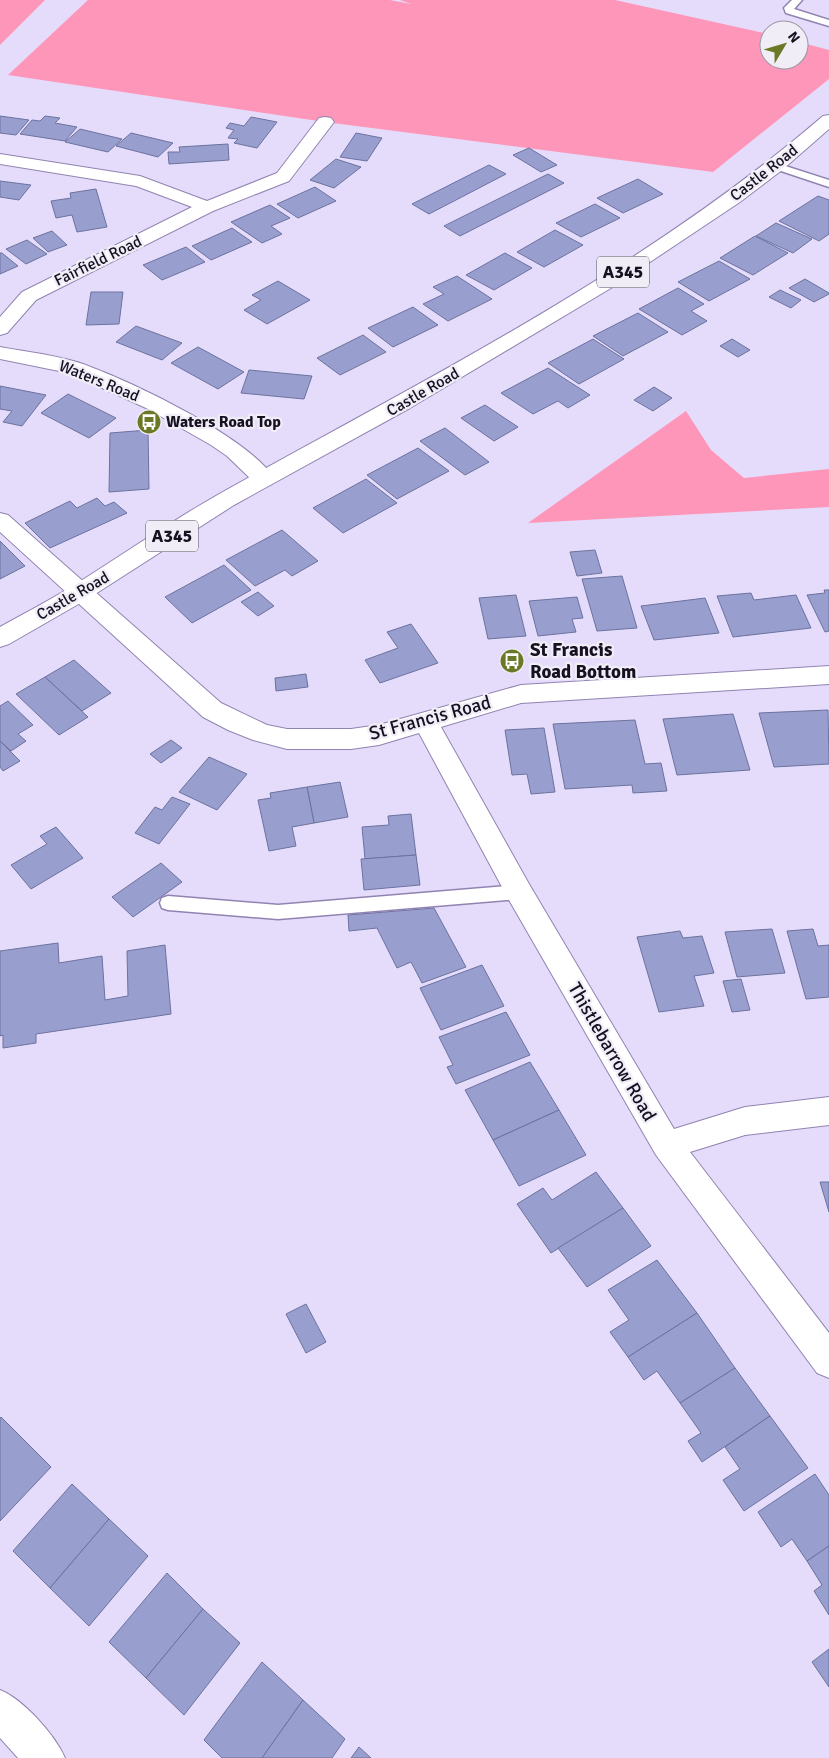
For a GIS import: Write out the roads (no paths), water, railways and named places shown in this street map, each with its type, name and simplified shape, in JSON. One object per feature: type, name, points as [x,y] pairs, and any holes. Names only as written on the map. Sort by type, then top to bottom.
[{"type":"street","name":"Castle Road","points":[[0,638],[81,592],[226,500],[403,404],[559,312],[702,220],[776,166],[829,120]]},
{"type":"street","name":"Fairfield Road","points":[[0,329],[29,296],[207,207],[283,177],[325,122]]},
{"type":"street","points":[[0,159],[140,181],[207,207]]},
{"type":"street","name":"Waters Road","points":[[0,353],[75,368],[152,403],[220,440],[235,451],[264,479]]},
{"type":"street","name":"St Francis Road","points":[[0,520],[81,592],[97,609],[212,710],[254,730],[287,739],[316,740],[379,735],[426,723],[490,701],[520,694],[829,676]]},
{"type":"street","name":"Thistlebarrow Road","points":[[426,723],[519,892],[667,1145],[691,1180],[829,1361]]},
{"type":"street","points":[[667,1145],[745,1121],[829,1111]]},
{"type":"street","points":[[0,1709],[45,1758]]},
{"type":"lane","points":[[797,0],[789,8],[789,11],[829,23]]},
{"type":"lane","points":[[776,166],[829,184]]},
{"type":"lane","points":[[168,903],[278,912],[519,892]]},
{"type":"place","name":"Waters Road Top","points":[[149,422]]},
{"type":"place","name":"St Francis Road Bottom","points":[[512,661]]}]
